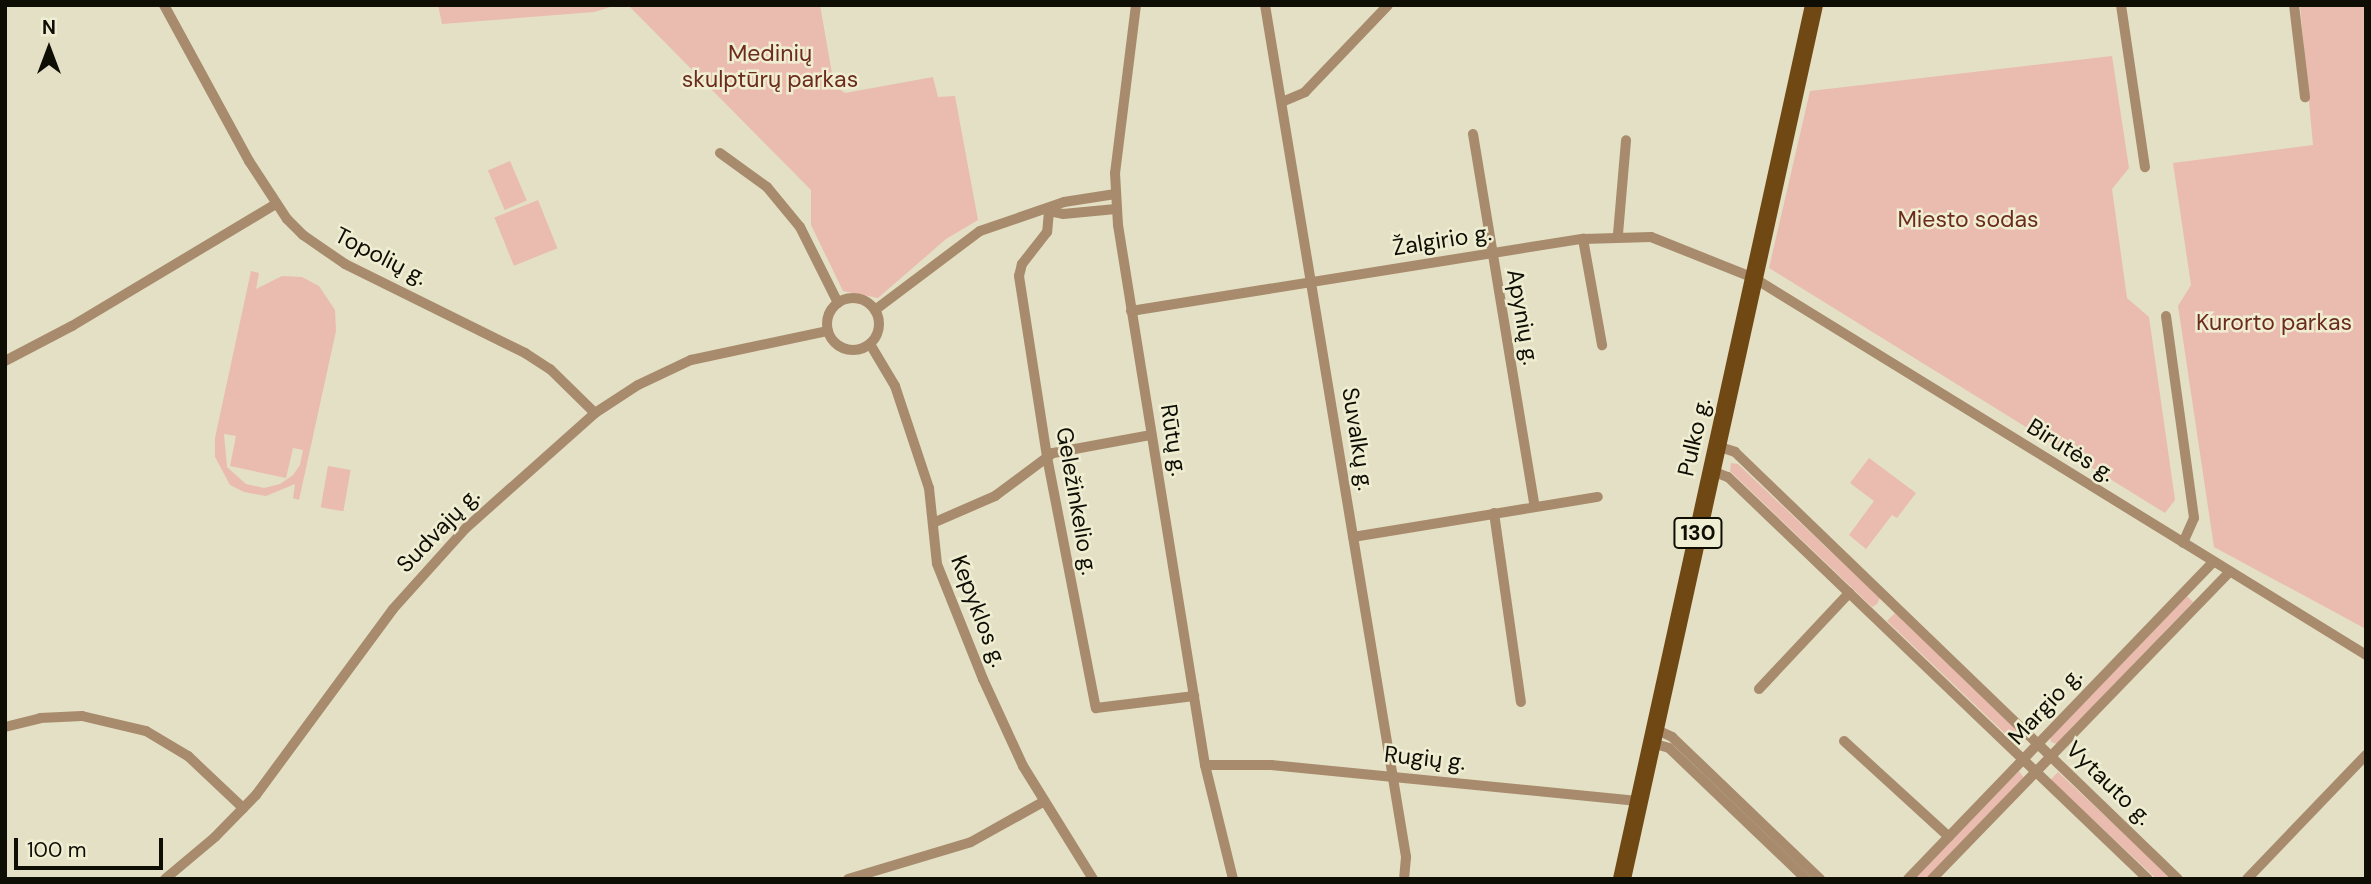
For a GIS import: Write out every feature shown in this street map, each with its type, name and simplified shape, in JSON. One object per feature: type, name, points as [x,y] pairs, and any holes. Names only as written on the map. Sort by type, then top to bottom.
[{"type":"main road","name":"Pulko g.","points":[[1622,879],[1814,5]]},
{"type":"street","name":"Topolių g.","points":[[164,5],[276,204],[326,253],[525,353],[550,369],[595,413]]},
{"type":"street","name":"Rūtų g.","points":[[1136,5],[1115,194],[1116,209],[1205,765],[1219,837],[1233,879]]},
{"type":"street","name":"Suvalkų g.","points":[[1265,5],[1390,776],[1406,857],[1404,879]]},
{"type":"street","points":[[1282,102],[1305,92],[1388,5]]},
{"type":"street","points":[[2121,5],[2145,167]]},
{"type":"street","points":[[2294,5],[2305,97]]},
{"type":"street","name":"Apynių g.","points":[[1474,134],[1491,253],[1535,507]]},
{"type":"street","points":[[1618,234],[1626,140]]},
{"type":"street","points":[[720,153],[751,172],[800,227],[838,303]]},
{"type":"street","points":[[875,310],[964,240],[1010,219],[1049,211],[1064,202],[1115,194]]},
{"type":"street","points":[[5,361],[72,326],[276,204]]},
{"type":"street","points":[[1049,211],[1063,214],[1116,209]]},
{"type":"street","name":"Geležinkelio g.","points":[[1049,211],[1047,232],[1022,264],[1019,276],[1047,457],[1096,708],[1194,696]]},
{"type":"street","name":"Žalgirio g.","points":[[1131,311],[1618,234],[1663,240],[1754,278]]},
{"type":"street","points":[[1583,239],[1602,345]]},
{"type":"street","name":"Birutės g.","points":[[1754,278],[2366,655]]},
{"type":"street","points":[[858,299],[875,310],[879,324],[870,344],[857,350],[842,348],[828,331],[828,318],[838,303],[858,299]]},
{"type":"street","points":[[2166,316],[2194,519],[2183,543]]},
{"type":"street","name":"Sudvajų g.","points":[[165,879],[243,808],[400,601],[473,521],[595,413],[638,384],[691,360],[828,331]]},
{"type":"street","name":"Kepyklos g.","points":[[870,344],[895,386],[929,488],[937,565],[1004,727],[1043,802],[1093,879]]},
{"type":"street","points":[[933,523],[995,496],[1047,457],[1063,449],[1151,435]]},
{"type":"street","name":"Vytauto g.","points":[[1717,446],[1735,452],[2178,879]]},
{"type":"street","name":"Vytauto g.","points":[[1712,471],[1728,477],[2148,879]]},
{"type":"street","points":[[1353,537],[1598,497]]},
{"type":"street","points":[[1493,513],[1521,702]]},
{"type":"street","name":"Margio g.","points":[[1908,879],[2213,562]]},
{"type":"street","name":"Margio g.","points":[[1932,879],[2230,572]]},
{"type":"street","points":[[1759,689],[1849,593]]},
{"type":"street","points":[[1874,617],[1890,601]]},
{"type":"street","points":[[5,727],[40,718],[82,716],[137,728],[180,750],[243,808]]},
{"type":"street","points":[[1654,736],[1806,879]]},
{"type":"street","points":[[1654,736],[1671,737],[1820,879]]},
{"type":"street","points":[[1844,741],[1949,837]]},
{"type":"street","points":[[2247,879],[2366,755]]},
{"type":"street","name":"Rugių g.","points":[[1205,765],[1390,776],[1640,800]]},
{"type":"street","points":[[848,879],[971,842],[1043,802]]},
{"type":"green space","points":[[438,5],[617,5],[594,12],[442,24]]},
{"type":"green space","name":"Medinių skulptūrų parkas","points":[[628,5],[820,5],[834,85],[845,93],[933,77],[938,97],[955,96],[978,220],[946,239],[878,298],[843,291],[811,225],[811,190]]},
{"type":"green space","name":"Kurorto parkas","points":[[2300,5],[2366,5],[2366,629],[2214,547],[2178,306],[2191,285],[2173,163],[2313,145]]},
{"type":"green space","name":"Miesto sodas","points":[[2112,56],[2129,168],[2112,189],[2127,298],[2149,317],[2175,500],[2165,513],[1769,268],[1810,91]]},
{"type":"green space","points":[[510,161],[527,201],[505,210],[488,170]]},
{"type":"green space","points":[[538,200],[557,248],[514,266],[494,218]]},
{"type":"green space","points":[[251,271],[259,273],[256,289],[282,276],[302,277],[319,286],[335,310],[336,331],[299,500],[293,498],[295,484],[266,496],[244,492],[230,485],[215,457],[215,438]],"holes":[[[224,434],[236,436],[230,466],[286,478],[293,448],[303,450],[300,465],[293,475],[280,484],[264,488],[246,484],[227,467]]]},
{"type":"green space","points":[[1869,458],[1916,493],[1897,518],[1892,515],[1866,549],[1849,535],[1874,501],[1850,483]]},
{"type":"green space","points":[[1731,463],[1738,464],[1880,598],[1877,604],[1872,607],[1730,471]]},
{"type":"green space","points":[[328,466],[351,470],[343,511],[321,507]]},
{"type":"green space","points":[[2187,596],[2193,602],[2057,744],[2051,742],[2050,736]]},
{"type":"green space","points":[[1895,613],[2024,737],[2022,743],[2016,744],[1887,621]]},
{"type":"green space","points":[[2019,771],[2024,778],[1927,879],[1913,879]]},
{"type":"green space","points":[[2058,772],[2172,878],[2157,879],[2050,780]]}]
